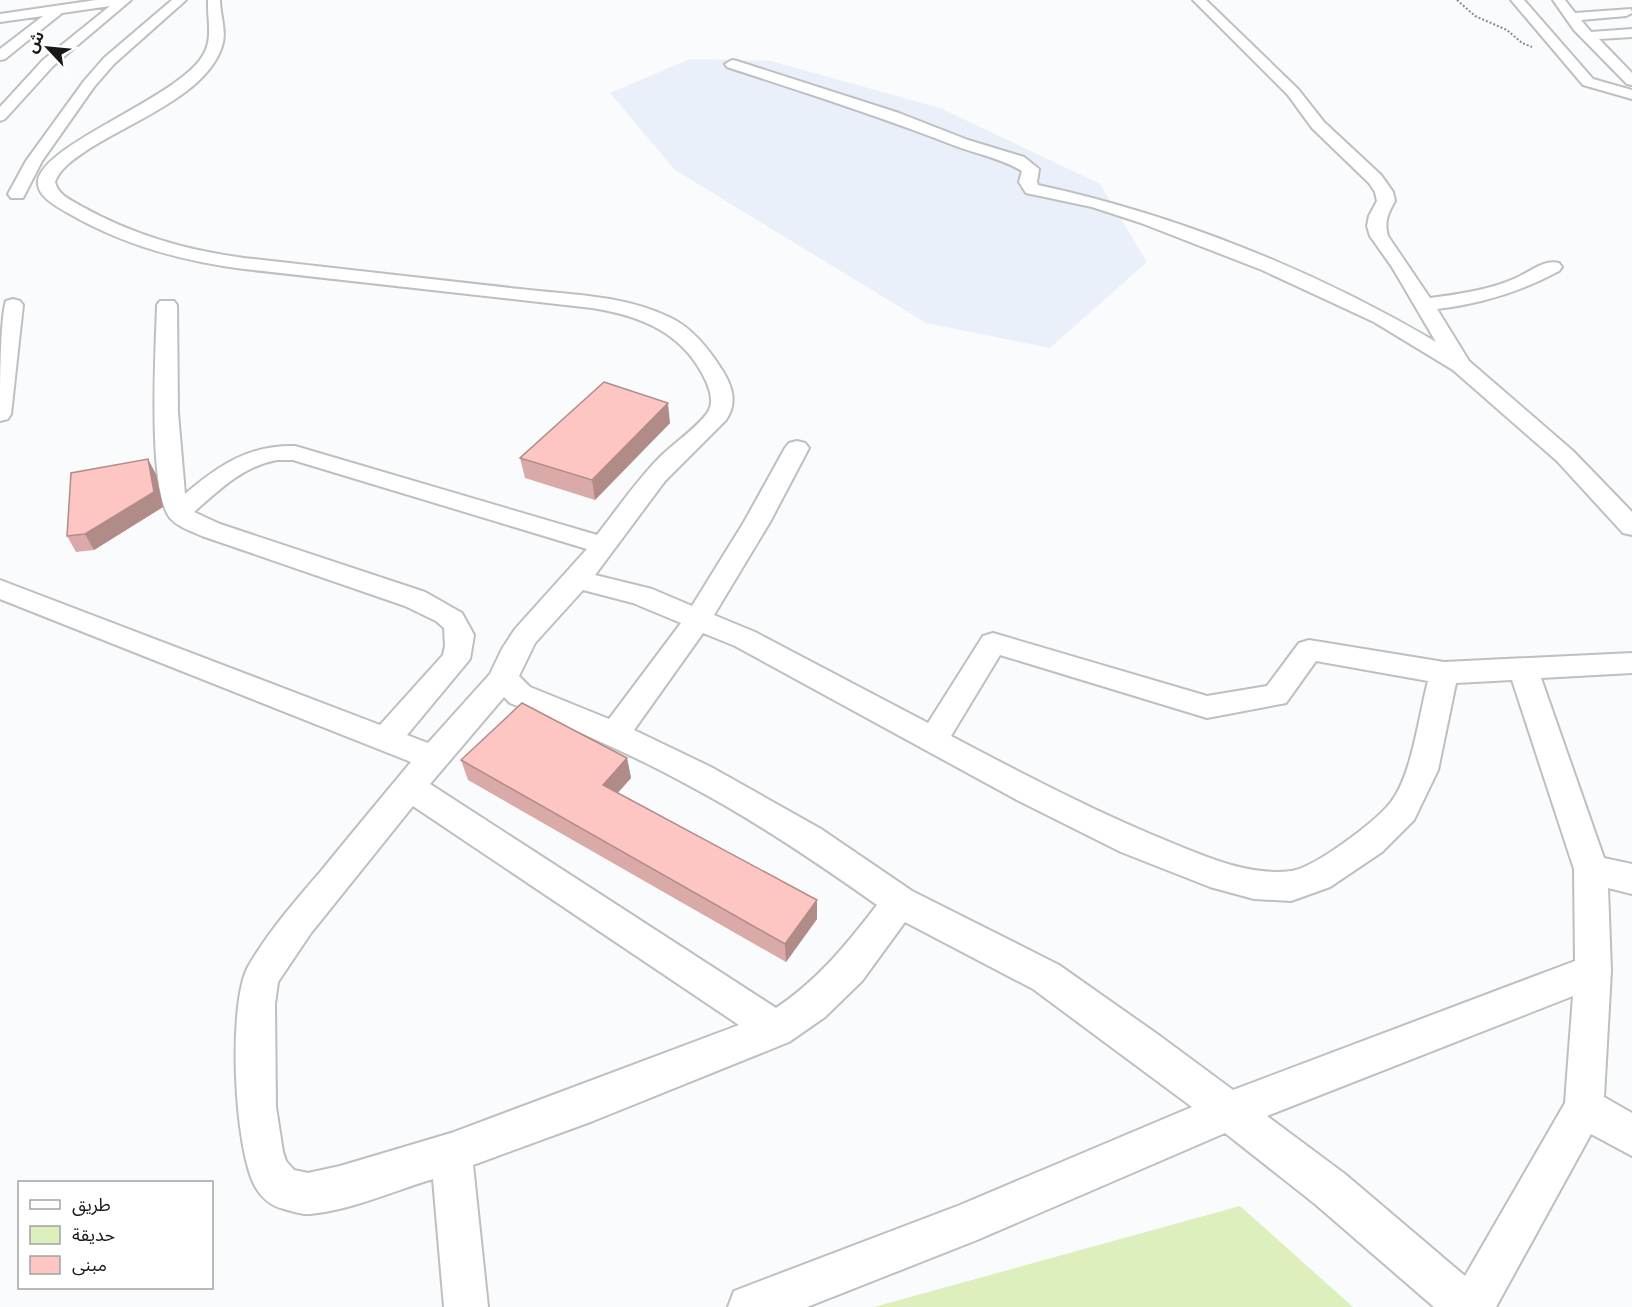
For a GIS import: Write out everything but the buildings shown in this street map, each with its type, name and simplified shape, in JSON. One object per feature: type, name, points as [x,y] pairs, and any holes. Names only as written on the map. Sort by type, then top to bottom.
[{"type":"street","points":[[0,18],[124,0]]},
{"type":"street","points":[[0,116],[48,63],[124,0]]},
{"type":"street","points":[[8,195],[109,61],[180,0]]},
{"type":"street","points":[[214,0],[213,16],[218,37],[214,49],[196,74],[166,98],[81,147],[54,166],[46,176],[49,191],[67,205],[124,234],[187,254],[639,312],[676,330],[705,361],[721,390],[722,406],[718,415],[656,476],[577,579],[541,615],[522,640],[508,664],[503,679],[409,787],[299,922],[276,952],[261,977],[256,1004],[256,1107],[263,1152],[270,1173],[282,1188],[308,1194],[340,1187],[451,1153],[593,1101],[776,1029],[812,1005],[849,969],[900,902]]},
{"type":"street","points":[[1199,0],[1293,92],[1310,116],[1375,179],[1384,192],[1386,201],[1378,216],[1376,226],[1379,236],[1426,304],[1461,364]]},
{"type":"street","points":[[1517,0],[1590,83],[1632,95]]},
{"type":"street","points":[[1559,0],[1612,60],[1631,74]]},
{"type":"street","points":[[1610,0],[1629,13]]},
{"type":"street","points":[[0,56],[58,9]]},
{"type":"street","points":[[1572,17],[1629,13]]},
{"type":"street","points":[[0,36],[32,30]]},
{"type":"street","points":[[1589,36],[1632,33]]},
{"type":"street","points":[[1612,34],[1632,42]]},
{"type":"street","points":[[88,62],[109,61]]},
{"type":"street","points":[[48,63],[68,63]]},
{"type":"street","points":[[732,64],[836,96],[962,143],[1018,160],[1031,169],[1028,183],[1032,189],[1096,203],[1147,219],[1269,266],[1381,318],[1461,364],[1565,456],[1632,527]]},
{"type":"street","points":[[10,84],[29,83]]},
{"type":"street","points":[[8,195],[49,191]]},
{"type":"street","points":[[1426,304],[1490,296],[1530,280],[1552,267]]},
{"type":"street","points":[[0,414],[13,305]]},
{"type":"street","points":[[167,305],[168,453],[173,498],[179,512],[211,530],[415,599],[444,612],[454,621],[460,631],[461,643],[456,659],[387,738]]},
{"type":"street","points":[[615,734],[699,618],[757,522],[797,448]]},
{"type":"street","points":[[179,512],[235,465],[249,458],[278,452],[307,457],[604,546]]},
{"type":"street","points":[[577,579],[642,596],[699,618],[745,639],[1028,791],[1133,842],[1210,873],[1254,884],[1291,886],[1318,877],[1370,842],[1403,811],[1422,770],[1444,673]]},
{"type":"street","points":[[0,589],[434,758]]},
{"type":"street","points":[[933,740],[993,642],[1207,707],[1276,695],[1309,650],[1444,673],[1632,663]]},
{"type":"street","points":[[503,679],[520,695],[615,734],[700,776],[809,839],[900,902],[1046,977],[1147,1048],[1230,1111],[1330,1189],[1470,1307],[1584,1107],[1593,971],[1591,869],[1523,669]]},
{"type":"street","points":[[409,787],[776,1029]]},
{"type":"street","points":[[1591,869],[1632,879]]},
{"type":"street","points":[[750,1307],[962,1225],[1230,1111],[1593,971]]},
{"type":"street","points":[[1584,1107],[1632,1136]]},
{"type":"street","points":[[451,1153],[466,1307]]},
{"type":"path","points":[[1456,0],[1475,16],[1507,30],[1522,43],[1570,60]]},
{"type":"shaded area","points":[[690,59],[771,61],[940,108],[1100,184],[1147,262],[1050,348],[926,323],[675,170],[610,93]]},
{"type":"green space","points":[[1240,1206],[1353,1307],[874,1307]]}]
